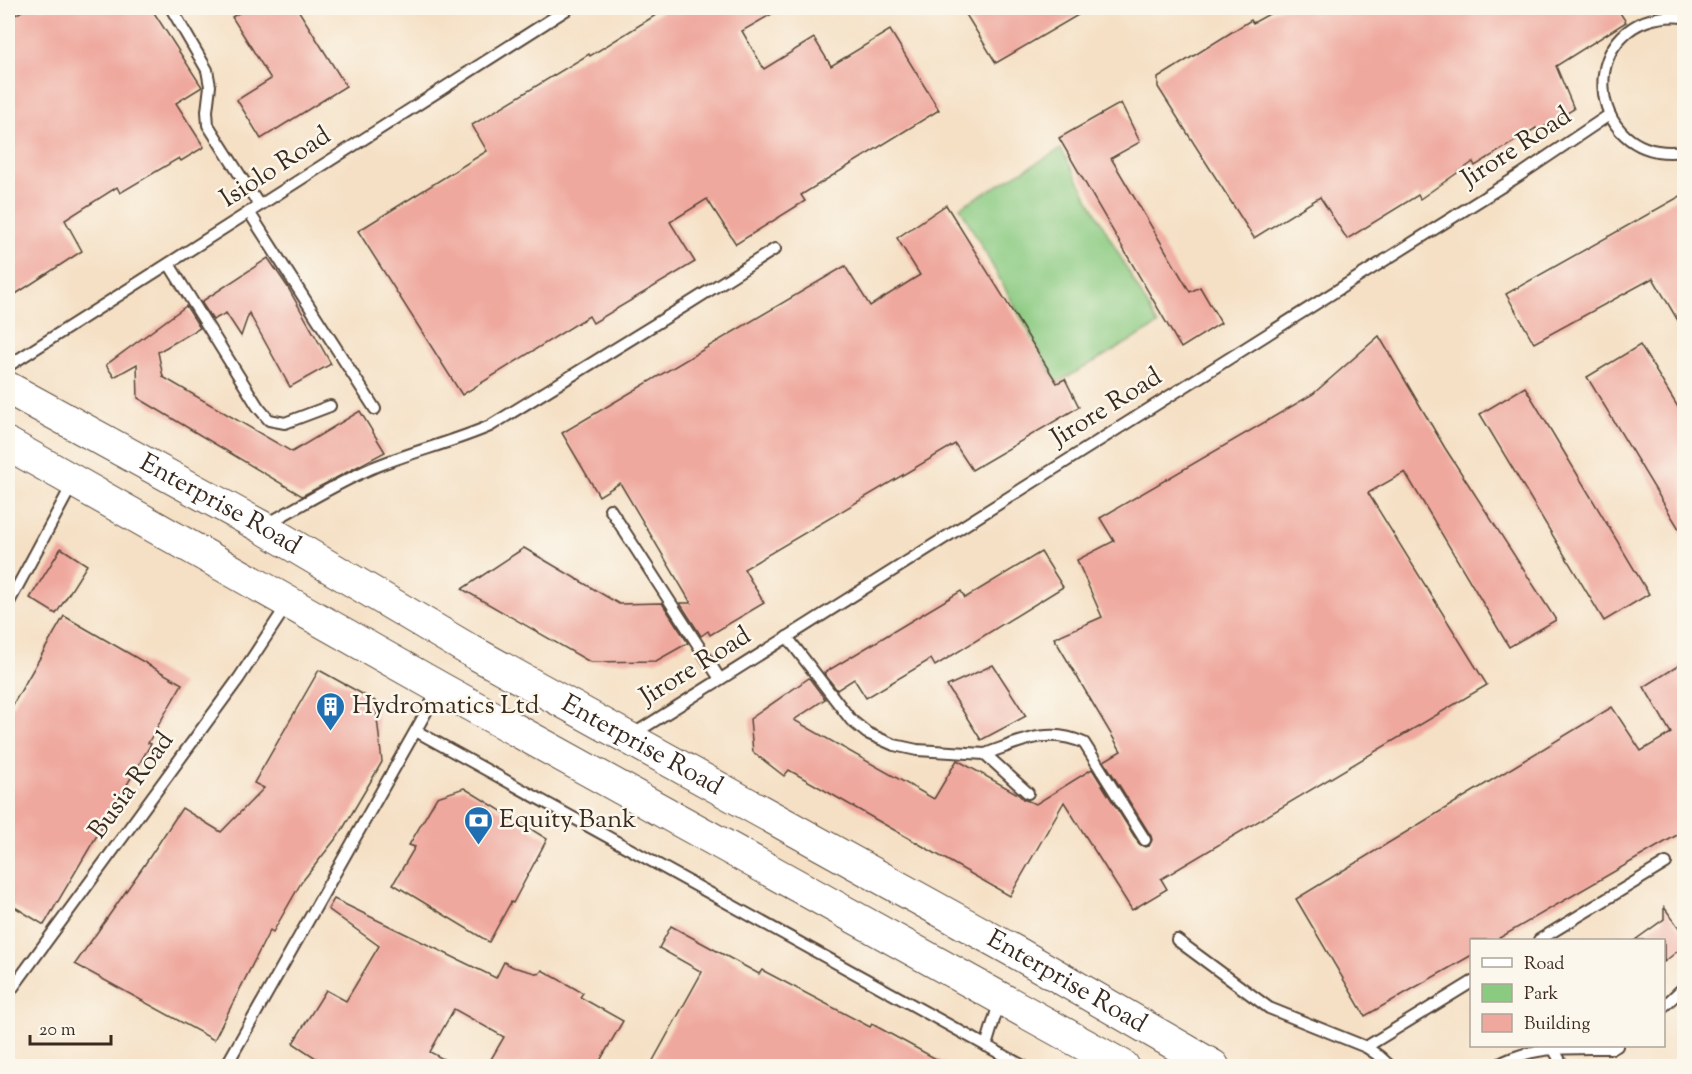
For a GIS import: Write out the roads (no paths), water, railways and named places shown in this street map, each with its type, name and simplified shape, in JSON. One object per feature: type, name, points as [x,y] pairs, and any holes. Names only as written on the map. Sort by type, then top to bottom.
[{"type":"main road","name":"Enterprise Road","points":[[8,388],[262,527],[471,651],[1019,954],[1213,1066]]},
{"type":"main road","points":[[62,475],[80,428]]},
{"type":"main road","name":"Enterprise Road","points":[[8,444],[440,688],[1123,1066]]},
{"type":"lane","points":[[171,8],[207,70],[210,86],[208,125],[259,205]]},
{"type":"lane","name":"Isiolo Road","points":[[8,366],[569,8]]},
{"type":"lane","name":"Jirore Road","points":[[1684,17],[1655,18],[1627,32],[1609,55],[1603,78],[1604,100],[1610,115],[1629,139],[1642,147],[1658,152],[1684,151]]},
{"type":"lane","name":"Jirore Road","points":[[627,737],[1510,181],[1610,115]]},
{"type":"lane","points":[[249,212],[375,409]]},
{"type":"lane","points":[[262,527],[356,475],[490,426],[775,249]]},
{"type":"lane","points":[[169,264],[258,407],[269,420],[285,423],[330,406]]},
{"type":"lane","points":[[8,604],[62,475]]},
{"type":"lane","points":[[610,509],[720,679]]},
{"type":"lane","name":"Busia Road","points":[[8,994],[239,678],[289,602]]},
{"type":"lane","points":[[787,637],[851,720],[867,732],[894,745],[917,750],[985,754],[1043,735],[1072,737],[1084,743],[1145,840]]},
{"type":"lane","points":[[226,1066],[440,688]]},
{"type":"lane","points":[[416,731],[1023,1066]]},
{"type":"lane","points":[[985,754],[1028,793]]},
{"type":"lane","points":[[1541,939],[1666,863]]},
{"type":"lane","points":[[1177,940],[1269,1008],[1366,1047],[1390,1066]]},
{"type":"lane","points":[[1366,1047],[1470,983]]},
{"type":"lane","points":[[1665,1005],[1684,987]]},
{"type":"lane","points":[[986,1046],[1001,999]]},
{"type":"lane","points":[[1496,1066],[1511,1058],[1553,1048],[1614,1047]]},
{"type":"lane","points":[[1553,1048],[1563,1066]]},
{"type":"place","name":"Hydromatics Ltd","points":[[331,732]]},
{"type":"place","name":"Equity Bank","points":[[478,846]]}]
